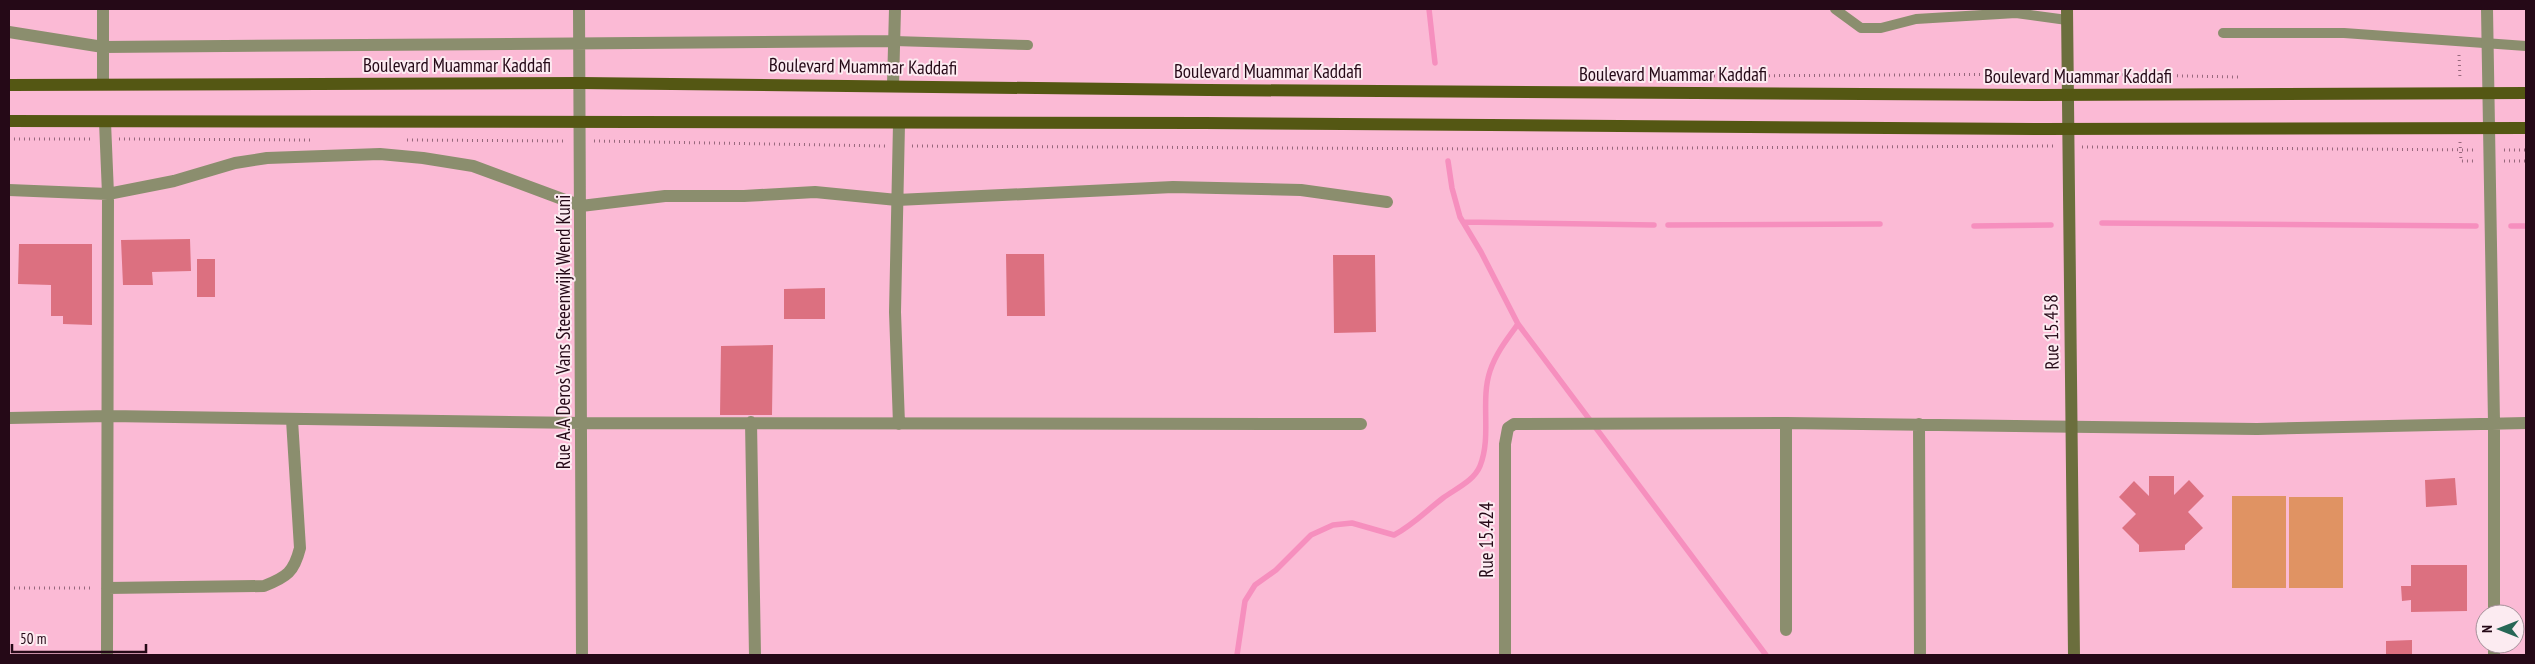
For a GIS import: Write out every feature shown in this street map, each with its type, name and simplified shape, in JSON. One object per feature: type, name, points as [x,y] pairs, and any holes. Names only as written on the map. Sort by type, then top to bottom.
[{"type":"main road","name":"Rue 15.458","points":[[2067,15],[2074,655]]},
{"type":"main road","name":"Boulevard Muammar Kaddafi","points":[[9,85],[580,83],[1208,90],[2067,95],[2526,93]]},
{"type":"main road","points":[[9,121],[580,121],[899,124],[1204,123],[2067,129],[2526,128]]},
{"type":"street","points":[[103,9],[103,84]]},
{"type":"street","name":"Rue A.A Deros Vans Steeenwijk Wend Kuni","points":[[579,9],[582,206],[582,655]]},
{"type":"street","points":[[893,85],[895,9]]},
{"type":"street","points":[[2487,9],[2494,422],[2494,604]]},
{"type":"street","points":[[9,32],[103,47],[894,41]]},
{"type":"street","points":[[105,122],[108,194],[109,416],[107,655]]},
{"type":"street","points":[[898,424],[895,312],[899,124]]},
{"type":"street","points":[[9,190],[108,194],[174,181],[235,163],[267,158],[380,154],[423,158],[473,166],[582,206],[665,196],[744,196],[815,192],[897,200],[1173,187],[1301,190],[1387,202]]},
{"type":"street","points":[[9,418],[109,416],[582,423],[1361,424]]},
{"type":"street","points":[[107,588],[264,586],[284,578],[295,565],[300,548],[292,420]]},
{"type":"street","points":[[751,422],[755,655]]},
{"type":"street","points":[[1786,630],[1786,423],[2257,429],[2494,422],[2526,423]]},
{"type":"street","name":"Rue 15.424","points":[[1505,655],[1505,444],[1510,425],[1517,423],[1577,425],[1786,423]]},
{"type":"street","points":[[1919,424],[1920,655]]},
{"type":"lane","points":[[1835,9],[1861,28],[1881,28],[1916,19],[2016,13],[2067,15]]},
{"type":"lane","points":[[2223,33],[2344,33],[2526,46]]},
{"type":"lane","points":[[894,41],[1028,45]]},
{"type":"path","points":[[9,139],[321,140]]},
{"type":"path","points":[[399,140],[898,146],[1471,149],[2067,146],[2526,150]]},
{"type":"path","points":[[9,588],[107,588]]},
{"type":"shaded area","points":[[2232,496],[2286,496],[2286,588],[2232,588]]},
{"type":"shaded area","points":[[2289,497],[2343,497],[2343,588],[2289,588]]},
{"type":"building","points":[[190,239],[191,271],[152,272],[153,285],[123,285],[121,240]]},
{"type":"building","points":[[19,244],[92,244],[92,325],[63,324],[63,316],[51,316],[51,285],[18,284]]},
{"type":"building","points":[[1006,254],[1044,254],[1045,316],[1007,316]]},
{"type":"building","points":[[1333,255],[1375,255],[1376,332],[1334,333]]},
{"type":"building","points":[[197,259],[215,259],[215,297],[197,297]]},
{"type":"building","points":[[825,288],[825,319],[784,319],[784,289]]},
{"type":"building","points":[[773,345],[772,415],[720,415],[721,346]]},
{"type":"building","points":[[2149,476],[2174,476],[2174,495],[2189,480],[2204,496],[2188,512],[2203,528],[2185,545],[2185,550],[2139,552],[2139,545],[2122,528],[2136,514],[2119,497],[2134,481],[2149,496]]},
{"type":"building","points":[[2455,478],[2457,505],[2426,507],[2425,480]]},
{"type":"building","points":[[2411,565],[2467,565],[2467,611],[2411,612],[2411,600],[2402,601],[2401,586],[2411,586]]},
{"type":"building","points":[[2412,640],[2412,655],[2386,655],[2386,641]]},
{"type":"waterway","points":[[1429,9],[1435,63]]},
{"type":"waterway","points":[[1448,161],[1452,188],[1460,217],[1481,252],[1518,324],[1766,655]]},
{"type":"waterway","points":[[1463,222],[1654,225]]},
{"type":"waterway","points":[[2102,223],[2476,226]]},
{"type":"waterway","points":[[1668,225],[1880,224]]},
{"type":"waterway","points":[[1974,226],[2051,225]]},
{"type":"waterway","points":[[2511,226],[2526,226]]},
{"type":"waterway","points":[[1237,655],[1245,601],[1255,585],[1276,570],[1311,535],[1333,525],[1352,523],[1394,535],[1473,476],[1480,466],[1483,455],[1486,431],[1487,382],[1492,364],[1518,324]]}]
